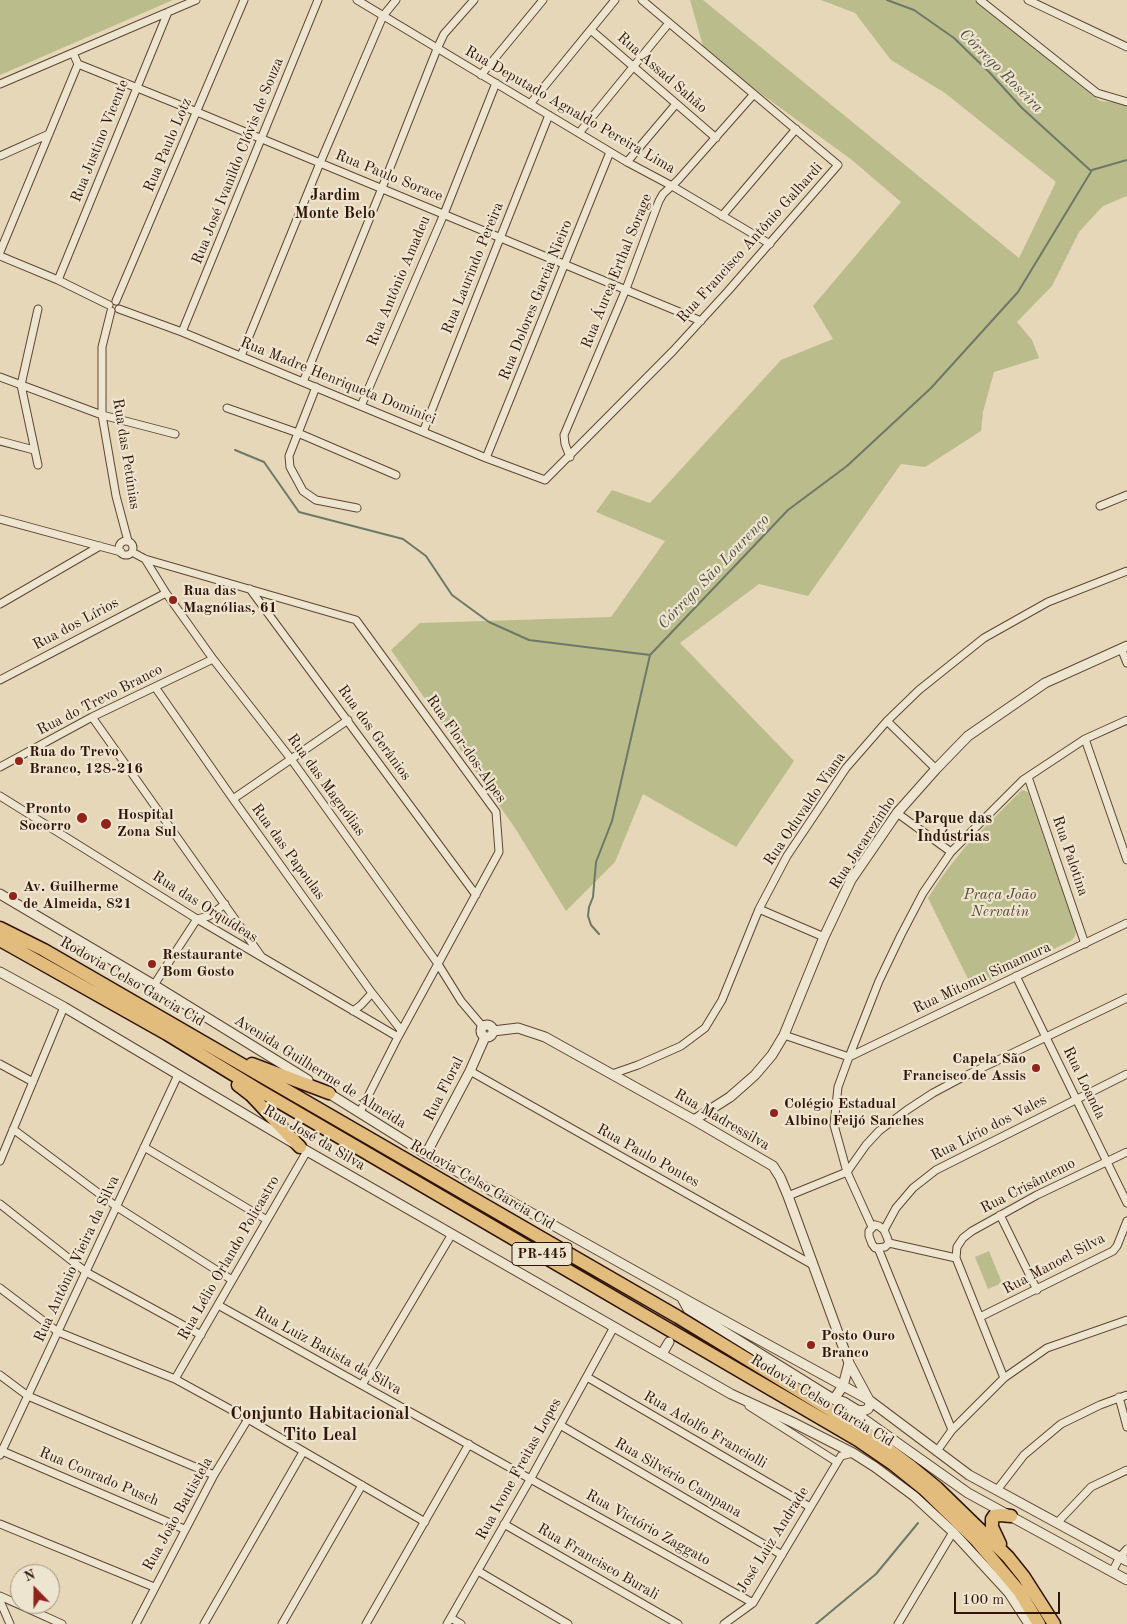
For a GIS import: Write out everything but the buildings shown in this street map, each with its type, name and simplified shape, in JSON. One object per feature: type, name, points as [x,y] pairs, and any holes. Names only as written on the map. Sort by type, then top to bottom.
[{"type":"highway","name":"Rodovia Celso Garcia Cid","points":[[0,928],[44,950],[678,1317],[860,1428],[909,1464],[937,1488],[1008,1556],[1054,1624]]},
{"type":"highway","name":"Rodovia Celso Garcia Cid","points":[[0,940],[167,1034],[266,1094],[670,1328],[858,1440],[893,1464],[924,1490],[976,1540],[1019,1591],[1039,1624]]},
{"type":"highway","points":[[186,1032],[202,1038],[249,1063],[329,1093]]},
{"type":"highway","points":[[167,1034],[185,1050],[251,1095],[304,1149]]},
{"type":"highway","points":[[1008,1556],[993,1532],[991,1522],[994,1516],[1011,1516]]},
{"type":"street","points":[[0,84],[196,0]]},
{"type":"street","name":"Rua Paulo Lotz","points":[[116,301],[244,0]]},
{"type":"street","name":"Rua José Ivanildo Clóvis de Souza","points":[[182,332],[318,0]]},
{"type":"street","name":"Rua Deputado Agnaldo Pereira Lima","points":[[357,0],[610,152],[770,244]]},
{"type":"street","points":[[241,356],[320,163],[384,16],[396,0]]},
{"type":"street","points":[[303,382],[437,49],[444,34],[474,0]]},
{"type":"street","points":[[482,75],[543,0]]},
{"type":"street","points":[[530,104],[615,0]]},
{"type":"street","name":"Rua Francisco Antônio Galhardi","points":[[545,480],[570,457],[701,321],[838,165],[642,0]]},
{"type":"street","points":[[980,0],[1097,93],[1127,102]]},
{"type":"street","points":[[1028,0],[1127,47]]},
{"type":"street","name":"Rua Justino Vicente","points":[[58,280],[168,12]]},
{"type":"street","points":[[579,133],[670,23]]},
{"type":"street","name":"Rua Assad Sahão","points":[[591,30],[716,138]]},
{"type":"street","points":[[0,252],[78,64],[73,53]]},
{"type":"street","name":"Rua Paulo Sorace","points":[[78,64],[262,138],[701,321]]},
{"type":"street","name":"Rua Antônio Amadeu","points":[[361,406],[444,214],[496,83]]},
{"type":"street","name":"Rua Áurea Erthal Sorage","points":[[570,457],[564,444],[564,436],[626,289],[659,201],[754,94]]},
{"type":"street","points":[[627,162],[676,104]]},
{"type":"street","name":"Rua Laurindo Pereira","points":[[423,432],[549,115]]},
{"type":"street","points":[[722,216],[796,129]]},
{"type":"street","points":[[0,156],[49,134]]},
{"type":"street","name":"Rua Dolores Garcia Nieiro","points":[[486,458],[610,152]]},
{"type":"street","points":[[0,256],[58,280],[117,312],[120,305],[116,301],[111,302],[110,308]]},
{"type":"street","name":"Rua das Petúnias","points":[[110,308],[102,347],[102,415],[116,496],[128,541]]},
{"type":"street","points":[[38,309],[21,385],[38,465]]},
{"type":"street","name":"Rua Madre Henriqueta Dominici","points":[[119,309],[182,332],[486,458],[545,480]]},
{"type":"street","points":[[0,377],[102,415],[175,434]]},
{"type":"street","points":[[316,388],[289,456],[290,467],[302,490],[316,500],[357,508]]},
{"type":"street","points":[[227,408],[298,434],[396,475]]},
{"type":"street","points":[[0,441],[34,450]]},
{"type":"street","points":[[1100,506],[1127,495]]},
{"type":"street","points":[[0,519],[127,555],[132,552],[133,545],[128,541],[123,542],[120,545],[121,552]]},
{"type":"street","points":[[0,526],[9,521]]},
{"type":"street","points":[[0,604],[100,546]]},
{"type":"street","name":"Rua Flor-dos-Alpes","points":[[132,552],[145,559],[356,620],[496,812],[499,852],[399,1034],[360,1112]]},
{"type":"street","name":"Rua das Magnólias","points":[[145,559],[166,593],[213,659],[291,759],[438,964],[462,1001],[483,1027]]},
{"type":"street","name":"Rua Oduvaldo Viana","points":[[612,1074],[681,1046],[704,1028],[722,1000],[759,909],[787,856],[846,768],[887,721],[919,690],[984,638],[1048,602],[1127,571]]},
{"type":"street","name":"Rua dos Gerânios","points":[[250,589],[476,895]]},
{"type":"street","name":"Rua dos Lírios","points":[[0,680],[166,593]]},
{"type":"street","points":[[1124,647],[1127,663]]},
{"type":"street","name":"Rua Jacarezinho","points":[[694,1120],[730,1097],[756,1075],[764,1065],[784,1035],[824,937],[851,880],[897,812],[936,768],[968,736],[1045,683],[1124,647]]},
{"type":"street","name":"Rua do Trevo Branco","points":[[0,767],[92,718],[213,659]]},
{"type":"street","name":"Rua das Papoulas","points":[[156,687],[233,799],[372,992],[399,1034]]},
{"type":"street","points":[[92,718],[264,959]]},
{"type":"street","points":[[233,799],[348,720]]},
{"type":"street","points":[[872,1227],[847,1172],[834,1125],[838,1088],[848,1056],[900,935],[923,893],[951,852],[1028,777],[1085,739],[1127,720]]},
{"type":"street","points":[[887,721],[936,768]]},
{"type":"street","points":[[1085,739],[1127,860]]},
{"type":"street","name":"Rua Palotina","points":[[1028,777],[1085,944]]},
{"type":"street","name":"Rua das Orquídeas","points":[[0,796],[264,959],[353,1011],[399,1034]]},
{"type":"street","points":[[897,812],[951,852]]},
{"type":"street","name":"Avenida Guilherme de Almeida","points":[[0,894],[154,985],[426,1154],[682,1297],[688,1308]]},
{"type":"street","points":[[154,985],[197,919],[209,916],[225,904]]},
{"type":"street","points":[[759,909],[824,937]]},
{"type":"street","name":"Rua Mitomu Simamura","points":[[848,1056],[1127,923]]},
{"type":"street","name":"Rua José da Silva","points":[[0,972],[64,1007],[304,1149],[735,1396],[853,1453],[914,1496],[952,1532],[1009,1593],[1028,1624]]},
{"type":"street","name":"Rua Loanda","points":[[1016,976],[1127,1203]]},
{"type":"street","points":[[353,1011],[372,992]]},
{"type":"street","points":[[788,1196],[847,1172],[872,1138],[907,1110],[947,1085],[1127,998]]},
{"type":"street","points":[[0,1161],[64,1007]]},
{"type":"street","points":[[489,1026],[493,1031],[491,1036],[485,1037],[481,1032],[483,1027],[489,1026]]},
{"type":"street","name":"Rua Madressilva","points":[[493,1031],[518,1028],[545,1037],[769,1163],[780,1177],[849,1363],[869,1400]]},
{"type":"street","points":[[784,1035],[848,1056]]},
{"type":"street","name":"Rua Floral","points":[[426,1154],[470,1071],[485,1037]]},
{"type":"street","points":[[0,1064],[33,1082]]},
{"type":"street","name":"Rua Paulo Pontes","points":[[470,1071],[813,1265]]},
{"type":"street","name":"Rua Lírio dos Vales","points":[[884,1230],[896,1208],[925,1177],[1076,1098],[1127,1074]]},
{"type":"street","name":"Rua Antônio Vieira da Silva","points":[[1,1453],[178,1075]]},
{"type":"street","points":[[13,1129],[116,1207],[232,1280]]},
{"type":"street","points":[[144,1147],[267,1220]]},
{"type":"street","name":"Rua Lélio Orlando Policastro","points":[[175,1379],[267,1220],[304,1149]]},
{"type":"street","name":"Rua Crisântemo","points":[[956,1258],[956,1247],[972,1231],[1036,1195],[1127,1152]]},
{"type":"street","points":[[0,1204],[86,1272],[201,1335]]},
{"type":"street","points":[[1000,1215],[1037,1290]]},
{"type":"street","name":"Rua Manoel Silva","points":[[980,1318],[1113,1251],[1117,1246],[1127,1221]]},
{"type":"street","points":[[872,1227],[879,1226],[884,1230],[888,1242]]},
{"type":"street","points":[[872,1227],[869,1231],[869,1236],[875,1248],[885,1247],[888,1242]]},
{"type":"street","points":[[362,1385],[452,1234]]},
{"type":"street","points":[[888,1242],[956,1258],[1004,1378]]},
{"type":"street","points":[[878,1248],[952,1430]]},
{"type":"street","points":[[0,1288],[58,1332],[175,1379],[248,1419],[425,1522]]},
{"type":"street","name":"Rua Luiz Batista da Silva","points":[[218,1306],[530,1478]]},
{"type":"street","points":[[688,1308],[869,1400],[969,1475],[1123,1559]]},
{"type":"street","name":"Rodovia Celso Garcia Cid","points":[[688,1308],[834,1399],[968,1493],[1011,1516]]},
{"type":"street","points":[[937,1451],[952,1430],[1004,1378],[1047,1348],[1127,1320]]},
{"type":"street","name":"Rua Ivone Freitas Lopes","points":[[449,1621],[614,1327]]},
{"type":"street","points":[[662,1354],[669,1342]]},
{"type":"street","points":[[849,1363],[843,1386],[834,1399],[863,1411],[868,1409],[869,1400]]},
{"type":"street","points":[[0,1375],[28,1396],[214,1475]]},
{"type":"street","name":"Rua Adolfo Franciolli","points":[[587,1377],[810,1507]]},
{"type":"street","points":[[735,1396],[837,1462],[841,1456],[853,1453]]},
{"type":"street","points":[[996,1490],[1024,1455],[1061,1424],[1100,1405],[1123,1396],[1127,1427]]},
{"type":"street","name":"Rua João Battistela","points":[[136,1624],[184,1529],[248,1419]]},
{"type":"street","name":"Rua Silvério Campana","points":[[560,1425],[782,1554]]},
{"type":"street","points":[[366,1624],[469,1444]]},
{"type":"street","points":[[204,1624],[303,1452]]},
{"type":"street","name":"Rua Conrado Pusch","points":[[1,1453],[184,1529]]},
{"type":"street","name":"José Luiz Andrade","points":[[724,1624],[753,1603],[837,1462]]},
{"type":"street","points":[[1057,1523],[1091,1487],[1127,1470]]},
{"type":"street","name":"Rua Victório Zaggato","points":[[530,1478],[753,1603]]},
{"type":"street","points":[[282,1624],[362,1485]]},
{"type":"street","points":[[1011,1516],[1127,1580]]},
{"type":"street","points":[[0,1524],[154,1587]]},
{"type":"street","name":"Rua Francisco Burali","points":[[504,1524],[678,1624]]},
{"type":"street","points":[[898,1624],[952,1532]]},
{"type":"street","points":[[1112,1572],[1123,1559],[1127,1549]]},
{"type":"street","points":[[478,1571],[568,1624]]},
{"type":"street","points":[[0,1596],[62,1624]]},
{"type":"street","points":[[0,1601],[10,1624]]},
{"type":"street","points":[[449,1621],[461,1624]]},
{"type":"green space","points":[[0,0],[173,0],[0,75]]},
{"type":"green space","points":[[690,0],[703,0],[1019,258],[1056,182],[945,93],[891,60],[855,13],[821,0],[974,0],[1100,101],[1127,103],[1127,196],[1103,206],[1079,232],[1052,286],[1017,322],[1032,340],[1039,358],[994,372],[983,412],[981,431],[925,467],[901,464],[808,596],[759,584],[680,643],[794,761],[736,847],[643,794],[615,862],[566,911],[515,828],[391,650],[420,623],[611,617],[665,541],[596,512],[612,490],[650,503],[781,360],[833,339],[813,306],[901,202],[852,160],[705,53]]},
{"type":"green space","name":"Praça João Nervatin","points":[[1022,790],[1028,792],[1076,930],[1075,936],[1072,940],[973,989],[928,898],[966,846]]},
{"type":"green space","points":[[989,1251],[1002,1283],[988,1289],[975,1257]]},
{"type":"waterway","name":"Córrego Roseira","points":[[887,0],[914,10],[954,38],[1022,108],[1090,170]]},
{"type":"waterway","name":"Córrego São Lourenço","points":[[235,450],[264,462],[299,512],[403,539],[426,556],[452,595],[489,622],[529,640],[650,655],[788,510],[847,466],[931,388],[1018,292],[1092,170],[1127,160]]},
{"type":"waterway","points":[[599,934],[591,925],[588,916],[593,897],[596,862],[612,821],[650,655]]},
{"type":"waterway","points":[[816,1624],[876,1574],[918,1523]]},
{"type":"tunnel","points":[[671,1338],[686,1314]]},
{"type":"place","name":"Rua das Magnólias, 61","points":[[173,600]]},
{"type":"place","name":"Rua do Trevo Branco, 128-216","points":[[19,761]]},
{"type":"place","name":"Pronto Socorro","points":[[82,818]]},
{"type":"place","name":"Hospital Zona Sul","points":[[106,824]]},
{"type":"place","name":"Av. Guilherme de Almeida, 821","points":[[13,896]]},
{"type":"place","name":"Restaurante Bom Gosto","points":[[152,964]]},
{"type":"place","name":"Capela São Francisco de Assis","points":[[1036,1068]]},
{"type":"place","name":"Colégio Estadual Albino Feijó Sanches","points":[[774,1113]]},
{"type":"place","name":"Posto Ouro Branco","points":[[811,1345]]},
{"type":"district","name":"Jardim Monte Belo","points":[[335,205]]},
{"type":"district","name":"Parque das Indústrias","points":[[953,828]]},
{"type":"district","name":"Conjunto Habitacional Tito Leal","points":[[320,1424]]}]
